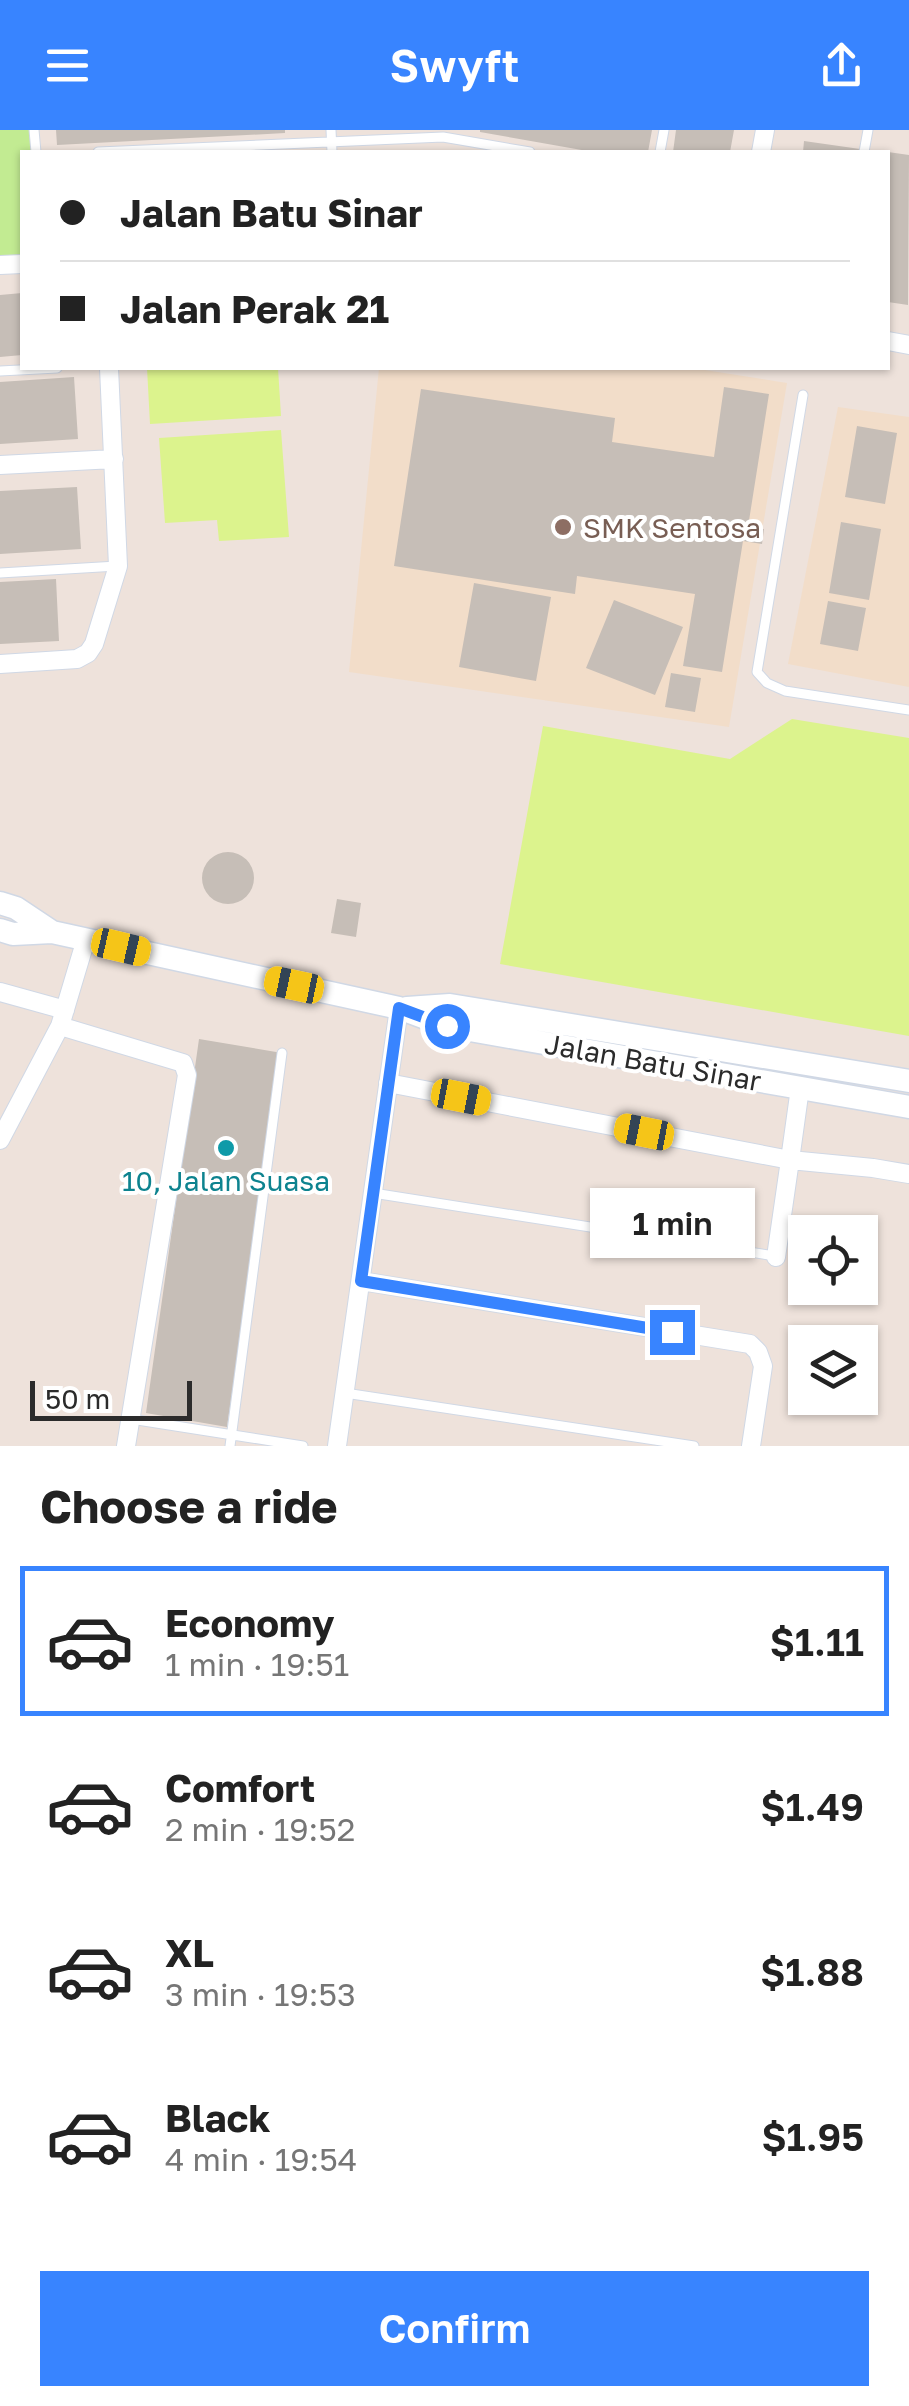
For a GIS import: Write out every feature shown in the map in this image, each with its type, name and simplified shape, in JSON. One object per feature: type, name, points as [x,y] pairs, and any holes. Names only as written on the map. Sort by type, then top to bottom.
[{"type":"street","points":[[0,664],[77,658],[88,653],[94,644],[118,566],[109,370]]},
{"type":"street","points":[[0,465],[114,458]]},
{"type":"street","name":"Jalan Batu Sinar","points":[[0,904],[16,908],[52,932]]},
{"type":"street","name":"Jalan Batu Sinar","points":[[0,930],[13,934],[52,932],[86,939],[399,1008],[447,1026],[909,1107]]},
{"type":"street","points":[[0,1140],[62,1018],[86,939]]},
{"type":"street","points":[[0,992],[183,1063],[186,1068],[126,1446]]},
{"type":"street","name":"Jalan Batu Sinar","points":[[399,1008],[450,1006],[909,1082]]},
{"type":"street","points":[[338,1446],[399,1008]]},
{"type":"street","points":[[388,1083],[790,1160],[909,1174]]},
{"type":"street","points":[[776,1256],[800,1088]]},
{"type":"street","points":[[361,1281],[750,1344],[763,1366],[752,1446]]},
{"type":"lane","points":[[330,130],[332,147]]},
{"type":"lane","points":[[192,150],[332,147],[443,137],[518,150]]},
{"type":"lane","points":[[803,395],[757,672],[766,683],[785,691],[909,710]]},
{"type":"lane","points":[[0,573],[118,566]]},
{"type":"lane","points":[[230,1440],[282,1053]]},
{"type":"lane","points":[[373,1192],[776,1256]]},
{"type":"lane","points":[[345,1393],[694,1446]]},
{"type":"lane","points":[[131,1418],[230,1440],[303,1446]]},
{"type":"shaded area","name":"SMK Sentosa","points":[[379,370],[705,370],[787,383],[729,727],[349,672]]},
{"type":"shaded area","points":[[838,407],[909,417],[909,687],[788,664]]},
{"type":"green space","points":[[0,130],[29,130],[31,150],[20,150],[20,264],[0,265]]},
{"type":"green space","points":[[147,370],[278,370],[281,416],[150,424]]},
{"type":"green space","points":[[281,430],[289,537],[219,541],[217,520],[165,523],[159,438]]},
{"type":"green space","points":[[792,719],[909,738],[909,1036],[500,964],[543,726],[730,759]]},
{"type":"building","points":[[56,130],[285,130],[285,133],[57,145]]},
{"type":"building","points":[[652,130],[648,150],[582,150],[480,132]]},
{"type":"building","points":[[676,130],[734,130],[730,150],[673,150]]},
{"type":"building","points":[[804,141],[860,149],[860,150],[803,150]]},
{"type":"building","points":[[890,152],[909,155],[908,305],[890,302]]},
{"type":"building","points":[[20,293],[20,355],[0,357],[0,295]]},
{"type":"building","points":[[74,377],[78,439],[0,444],[0,382]]},
{"type":"building","points":[[724,387],[769,394],[748,527],[764,529],[762,544],[743,541],[722,672],[683,666],[695,594],[577,576],[575,594],[394,566],[421,389],[615,418],[612,442],[714,457]]},
{"type":"building","points":[[857,426],[897,433],[885,504],[845,497]]},
{"type":"building","points":[[77,487],[81,549],[0,554],[0,491]]},
{"type":"building","points":[[841,522],[881,529],[869,600],[829,593]]},
{"type":"building","points":[[56,579],[59,641],[0,644],[0,582]]},
{"type":"building","points":[[474,583],[551,597],[536,681],[459,667]]},
{"type":"building","points":[[614,600],[683,627],[655,695],[586,668]]},
{"type":"building","points":[[828,601],[866,608],[858,651],[820,644]]},
{"type":"building","points":[[671,673],[701,678],[695,712],[665,707]]},
{"type":"building","points":[[228,852],[247,859],[254,878],[247,897],[228,904],[209,897],[202,878],[209,859]]},
{"type":"building","points":[[337,899],[361,903],[356,937],[331,933]]},
{"type":"building","points":[[199,1039],[282,1053],[227,1427],[146,1413]]},
{"type":"place","name":"SMK Sentosa","points":[[563,527]]},
{"type":"place","name":"10, Jalan Suasa","points":[[226,1148]]},
{"type":"route","points":[[447,1026],[399,1008],[361,1281],[672,1332]]}]
